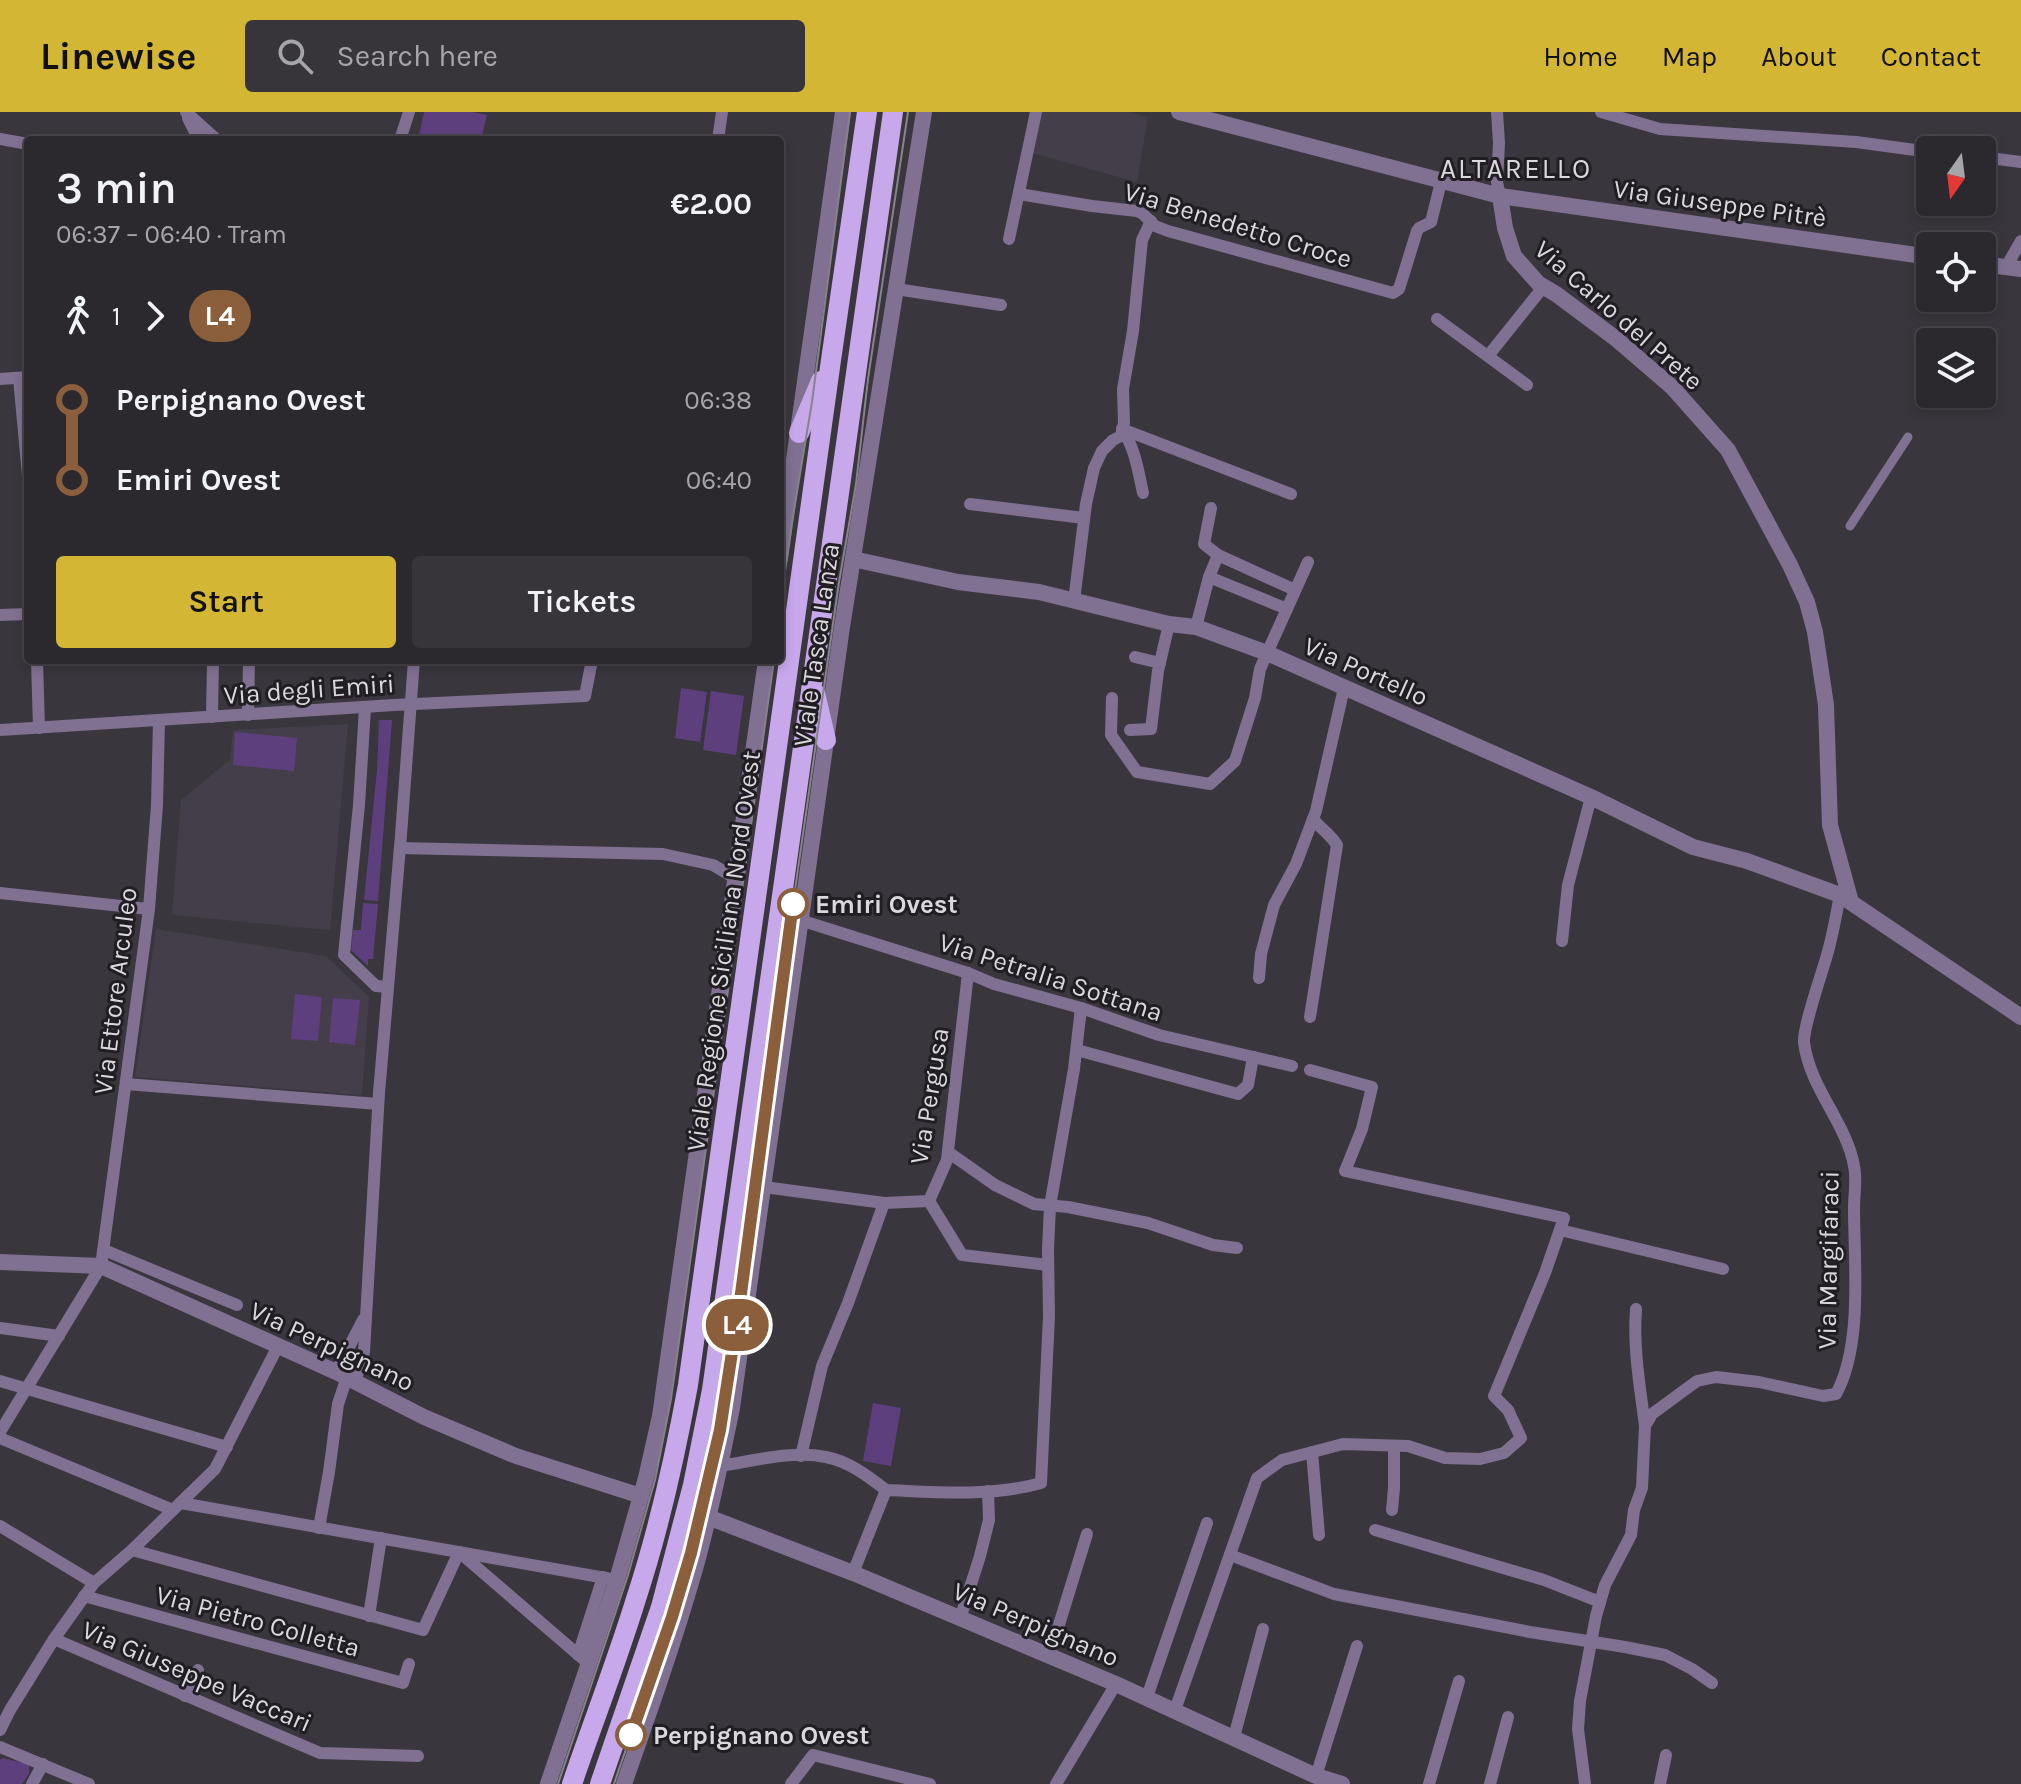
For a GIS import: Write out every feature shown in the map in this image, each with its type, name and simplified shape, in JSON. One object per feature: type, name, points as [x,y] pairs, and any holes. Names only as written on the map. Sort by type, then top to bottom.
[{"type":"main road","name":"Viale Regione Siciliana Nord Ovest","points":[[572,1784],[637,1598],[678,1440],[697,1326],[867,112]]},
{"type":"main road","name":"Viale Regione Siciliana Nord Ovest","points":[[600,1784],[661,1607],[704,1433],[893,112]]},
{"type":"main road","points":[[799,433],[831,360]]},
{"type":"main road","points":[[812,681],[826,740]]},
{"type":"street","points":[[185,112],[197,136]]},
{"type":"street","points":[[185,112],[212,136]]},
{"type":"street","points":[[401,136],[409,112]]},
{"type":"street","points":[[719,136],[722,112]]},
{"type":"street","points":[[784,516],[799,433],[843,112]]},
{"type":"street","name":"Viale Tasca Lanza","points":[[764,1187],[826,740],[924,112]]},
{"type":"street","points":[[1009,239],[1036,112]]},
{"type":"street","name":"Via Giuseppe Pitrè","points":[[1179,112],[1500,196],[1916,255]]},
{"type":"street","name":"Via Carlo del Prete","points":[[1497,112],[1497,182],[1505,228],[1514,256],[1539,284],[1615,338],[1672,387],[1728,450],[1807,602],[1815,632],[1826,705],[1830,825],[1845,899]]},
{"type":"street","points":[[1601,112],[1660,129],[1842,140],[1916,150]]},
{"type":"street","points":[[0,139],[24,143]]},
{"type":"street","points":[[1996,159],[2021,162]]},
{"type":"street","name":"Via Benedetto Croce","points":[[1019,194],[1137,211],[1155,226],[1168,231],[1395,292],[1400,287],[1417,231],[1431,222],[1441,182]]},
{"type":"street","points":[[1143,493],[1130,440],[1122,432],[1123,389],[1133,331],[1142,240],[1151,221]]},
{"type":"street","points":[[2013,268],[2021,241]]},
{"type":"street","points":[[1488,356],[1544,286]]},
{"type":"street","points":[[896,289],[1001,305]]},
{"type":"street","points":[[1437,319],[1527,385]]},
{"type":"street","points":[[0,379],[23,377]]},
{"type":"street","points":[[1122,432],[1291,494]]},
{"type":"street","points":[[1074,601],[1084,518],[1094,468],[1102,451],[1122,432]]},
{"type":"street","points":[[1850,526],[1908,437]]},
{"type":"street","points":[[970,504],[1084,518]]},
{"type":"street","points":[[1211,508],[1204,544],[1218,555],[1295,590]]},
{"type":"street","points":[[1196,627],[1218,555]]},
{"type":"street","name":"Via Portello","points":[[853,559],[958,582],[1039,592],[1168,628],[1196,627],[1267,653],[1591,797],[1693,847],[1747,861],[1845,899],[2021,1017]]},
{"type":"street","points":[[1112,698],[1111,735],[1137,772],[1210,784],[1235,761],[1255,698],[1260,669],[1308,562]]},
{"type":"street","points":[[1209,577],[1287,609]]},
{"type":"street","points":[[0,615],[24,614]]},
{"type":"street","points":[[1130,730],[1151,729],[1168,628]]},
{"type":"street","points":[[1135,657],[1160,663]]},
{"type":"street","points":[[37,664],[39,728]]},
{"type":"street","points":[[212,717],[213,664]]},
{"type":"street","points":[[248,715],[249,664]]},
{"type":"street","points":[[346,1377],[364,1352],[378,1104],[414,664]]},
{"type":"street","name":"Via degli Emiri","points":[[0,730],[585,696],[591,664]]},
{"type":"street","name":"Viale Regione Siciliana Nord Ovest","points":[[548,1784],[583,1660],[641,1496],[660,1416],[765,664]]},
{"type":"street","points":[[1259,978],[1261,954],[1274,905],[1296,864],[1313,819],[1344,688]]},
{"type":"street","points":[[365,708],[344,955],[376,986],[388,987]]},
{"type":"street","name":"Via Ettore Arculeo","points":[[102,1258],[149,909],[157,805],[159,720]]},
{"type":"street","points":[[1562,941],[1568,885],[1591,797]]},
{"type":"street","points":[[1310,1017],[1337,845],[1330,833],[1313,819]]},
{"type":"street","points":[[400,848],[663,854],[713,865],[735,878]]},
{"type":"street","points":[[0,893],[149,909]]},
{"type":"street","name":"Via Margifaraci","points":[[1645,1426],[1652,1414],[1697,1381],[1716,1377],[1759,1382],[1823,1396],[1836,1394],[1844,1379],[1852,1343],[1855,1167],[1847,1143],[1807,1059],[1804,1038],[1845,899]]},
{"type":"street","name":"Via Petralia Sottana","points":[[800,920],[1159,1035],[1292,1066]]},
{"type":"street","name":"Via Pergusa","points":[[764,1187],[884,1203],[929,1201],[947,1160],[968,973]]},
{"type":"street","points":[[720,1466],[790,1455],[827,1457],[864,1473],[886,1490],[954,1493],[1023,1488],[1041,1483],[1049,1316],[1050,1206],[1077,1050],[1081,1008]]},
{"type":"street","points":[[1077,1050],[1238,1094],[1248,1085],[1253,1057]]},
{"type":"street","points":[[1175,1710],[1257,1478],[1282,1460],[1343,1444],[1408,1446],[1445,1458],[1480,1459],[1504,1453],[1521,1438],[1508,1410],[1494,1396],[1545,1273],[1564,1218],[1345,1171],[1362,1129],[1372,1087],[1310,1070]]},
{"type":"street","points":[[126,1084],[378,1104]]},
{"type":"street","points":[[948,1152],[995,1185],[1034,1204],[1068,1207],[1148,1223],[1213,1245],[1237,1248]]},
{"type":"street","points":[[624,1784],[672,1644],[720,1466],[740,1360],[764,1187]]},
{"type":"street","points":[[929,1201],[962,1255],[1048,1265]]},
{"type":"street","points":[[801,1456],[822,1366],[884,1203]]},
{"type":"street","points":[[1560,1230],[1723,1269]]},
{"type":"street","points":[[0,1432],[102,1258],[237,1305]]},
{"type":"street","name":"Via Perpignano","points":[[0,1262],[102,1258],[424,1417],[516,1456],[641,1496]]},
{"type":"street","points":[[1585,1784],[1578,1729],[1591,1641],[1605,1585],[1631,1535],[1634,1510],[1642,1488],[1645,1426],[1635,1342],[1636,1309]]},
{"type":"street","points":[[319,1528],[338,1404],[366,1314]]},
{"type":"street","points":[[0,1328],[59,1336]]},
{"type":"street","points":[[0,1730],[54,1639],[94,1583],[215,1469],[278,1346]]},
{"type":"street","points":[[0,1381],[227,1447]]},
{"type":"street","points":[[0,1438],[177,1506],[610,1579]]},
{"type":"street","points":[[1392,1510],[1394,1446]]},
{"type":"street","points":[[1312,1452],[1319,1535]]},
{"type":"street","points":[[853,1573],[886,1490]]},
{"type":"street","points":[[960,1619],[989,1520],[988,1491]]},
{"type":"street","name":"Via Perpignano","points":[[708,1517],[853,1573],[1147,1697],[1316,1776],[1342,1784]]},
{"type":"street","points":[[1147,1697],[1207,1523]]},
{"type":"street","points":[[0,1526],[94,1583]]},
{"type":"street","points":[[1375,1530],[1544,1580],[1600,1602]]},
{"type":"street","points":[[1049,1657],[1087,1534]]},
{"type":"street","points":[[369,1616],[381,1538]]},
{"type":"street","points":[[132,1550],[423,1630],[459,1552]]},
{"type":"street","points":[[459,1552],[583,1660]]},
{"type":"street","points":[[1230,1555],[1334,1594],[1665,1655],[1712,1683]]},
{"type":"street","name":"Via Pietro Colletta","points":[[84,1596],[403,1683],[409,1664]]},
{"type":"street","points":[[1234,1737],[1263,1629]]},
{"type":"street","name":"Via Giuseppe Vaccari","points":[[54,1639],[320,1753],[418,1756]]},
{"type":"street","points":[[1316,1776],[1357,1646]]},
{"type":"street","points":[[185,1696],[198,1670]]},
{"type":"street","points":[[1429,1784],[1459,1681]]},
{"type":"street","points":[[1056,1784],[1116,1684]]},
{"type":"street","points":[[1490,1784],[1508,1717]]},
{"type":"street","points":[[0,1747],[89,1784]]},
{"type":"street","points":[[791,1784],[813,1755],[930,1784]]},
{"type":"street","points":[[1660,1784],[1666,1755]]},
{"type":"street","points":[[32,1784],[43,1764]]},
{"type":"shaded area","points":[[424,112],[487,115],[482,136],[419,135]]},
{"type":"shaded area","points":[[1042,112],[1129,112],[1148,117],[1137,182],[1032,153]]},
{"type":"shaded area","points":[[681,688],[707,692],[700,742],[675,738]]},
{"type":"shaded area","points":[[711,691],[744,696],[736,755],[703,750]]},
{"type":"shaded area","points":[[379,720],[392,720],[378,901],[364,900]]},
{"type":"shaded area","points":[[348,724],[330,930],[172,915],[181,800],[230,760],[233,730]]},
{"type":"shaded area","points":[[235,732],[297,738],[294,771],[233,765]]},
{"type":"shaded area","points":[[363,903],[378,904],[373,959],[368,959],[368,966],[351,950],[353,930],[361,930]]},
{"type":"shaded area","points":[[156,929],[326,956],[369,997],[362,1095],[135,1077]]},
{"type":"shaded area","points":[[295,994],[322,997],[318,1041],[291,1039]]},
{"type":"shaded area","points":[[333,998],[360,1000],[355,1045],[329,1042]]},
{"type":"shaded area","points":[[873,1403],[901,1408],[891,1466],[863,1461]]},
{"type":"shaded area","points":[[2,1758],[29,1764],[29,1774],[22,1784],[0,1784]]},
{"type":"tram line","points":[[784,578],[812,402],[850,112]]},
{"type":"tram line","points":[[614,1784],[690,1556],[707,1491],[729,1381],[793,904],[908,112]]},
{"type":"tram line","points":[[558,1784],[628,1575],[655,1480],[671,1399],[773,664]]},
{"type":"tram line","name":"L4","points":[[631,1735],[691,1553],[720,1430],[793,904]]},
{"type":"place","name":"Emiri Ovest","points":[[793,904]]},
{"type":"place","name":"Perpignano Ovest","points":[[631,1735]]},
{"type":"district","name":"ALTARELLO","points":[[1516,168]]}]
